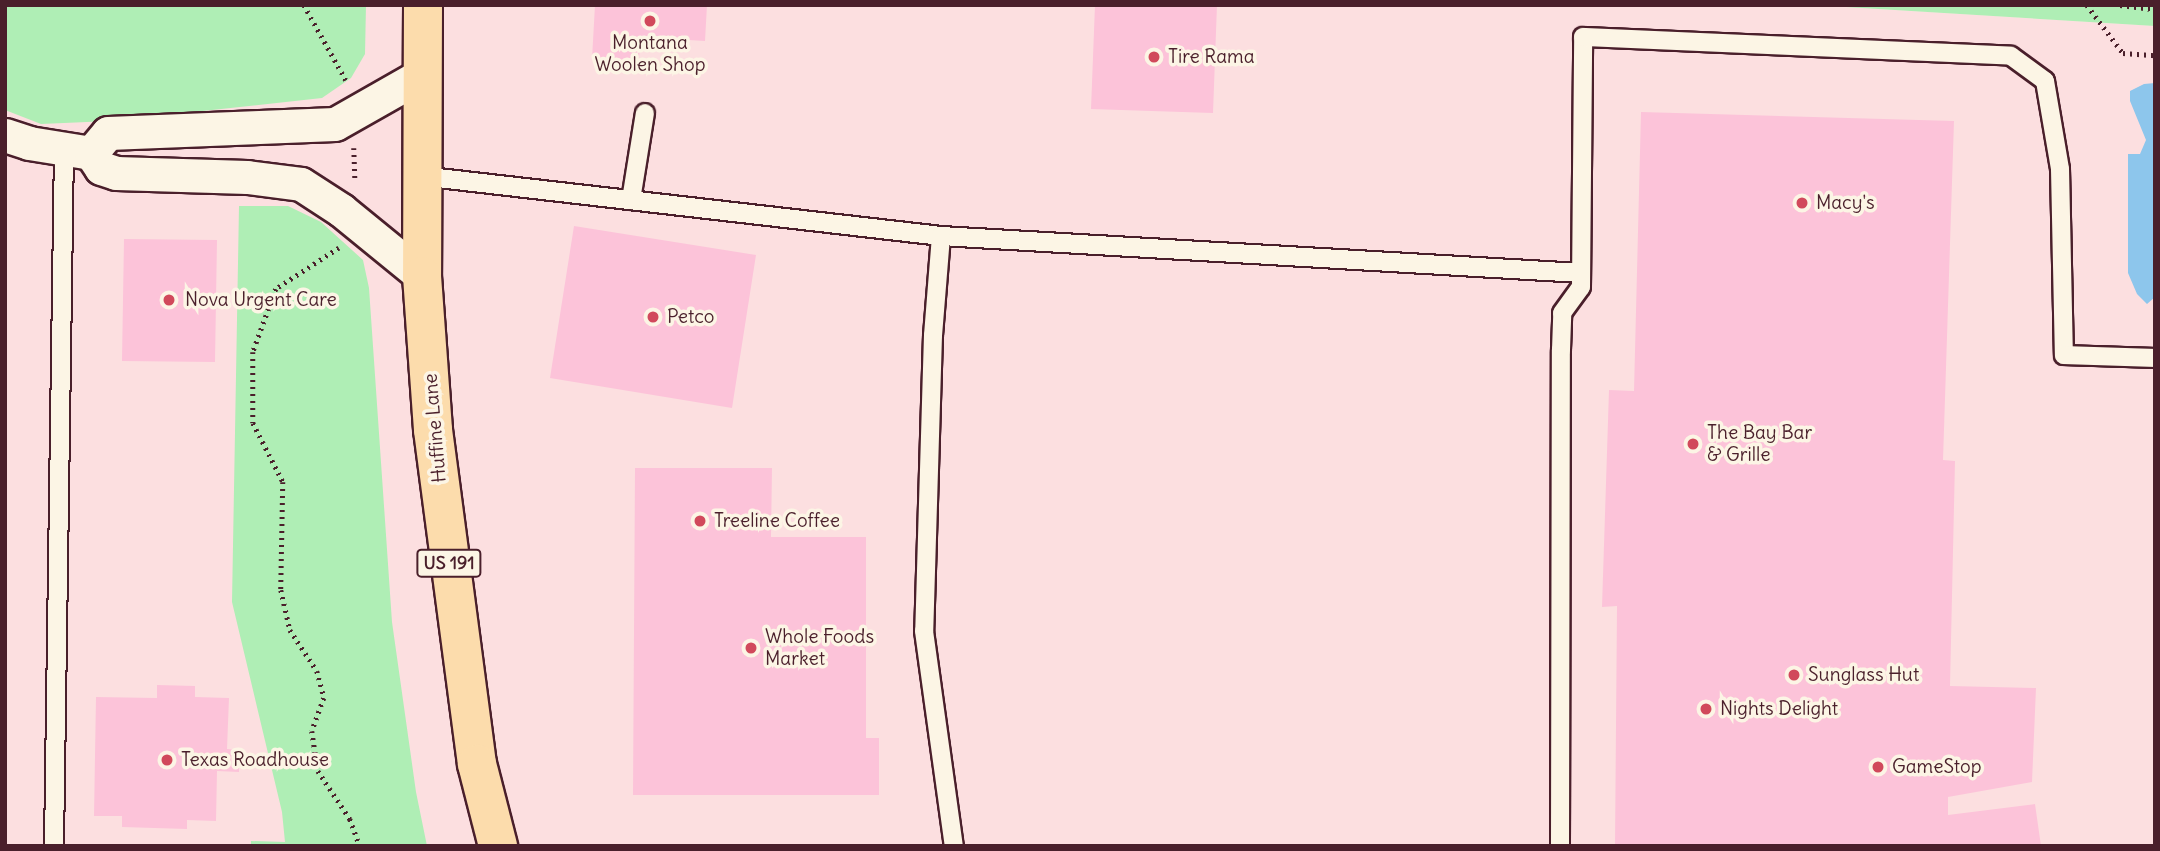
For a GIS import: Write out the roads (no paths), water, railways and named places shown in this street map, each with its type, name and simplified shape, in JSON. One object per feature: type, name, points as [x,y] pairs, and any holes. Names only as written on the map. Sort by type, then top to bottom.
[{"type":"highway","name":"Huffine Lane","points":[[423,5],[422,276],[433,430],[477,764],[498,846]]},
{"type":"street","points":[[78,151],[108,133],[335,124],[423,74]]},
{"type":"street","points":[[5,135],[29,143],[78,151],[101,168],[116,173],[247,177],[301,184],[356,222],[422,276]]},
{"type":"lane","points":[[1560,846],[1561,325],[1562,313],[1581,288],[1583,37],[2011,56],[2045,81],[2060,169],[2064,355],[2155,358]]},
{"type":"lane","points":[[631,200],[645,113]]},
{"type":"lane","points":[[54,846],[78,151]]},
{"type":"lane","points":[[421,176],[941,236],[1581,273]]},
{"type":"lane","points":[[941,236],[933,335],[924,631],[954,846]]},
{"type":"water","points":[[2155,83],[2155,297],[2147,304],[2137,294],[2128,273],[2128,154],[2140,154],[2146,140],[2130,101],[2130,91],[2144,84]]},
{"type":"place","name":"Montana Woolen Shop","points":[[650,21]]},
{"type":"place","name":"Tire Rama","points":[[1154,57]]},
{"type":"place","name":"Macy's","points":[[1802,203]]},
{"type":"place","name":"Nova Urgent Care","points":[[169,300]]},
{"type":"place","name":"Petco","points":[[653,317]]},
{"type":"place","name":"The Bay Bar & Grille","points":[[1693,444]]},
{"type":"place","name":"Treeline Coffee","points":[[700,521]]},
{"type":"place","name":"Whole Foods Market","points":[[751,648]]},
{"type":"place","name":"Sunglass Hut","points":[[1794,675]]},
{"type":"place","name":"Nights Delight","points":[[1706,709]]},
{"type":"place","name":"Texas Roadhouse","points":[[167,760]]},
{"type":"place","name":"GameStop","points":[[1878,767]]}]
